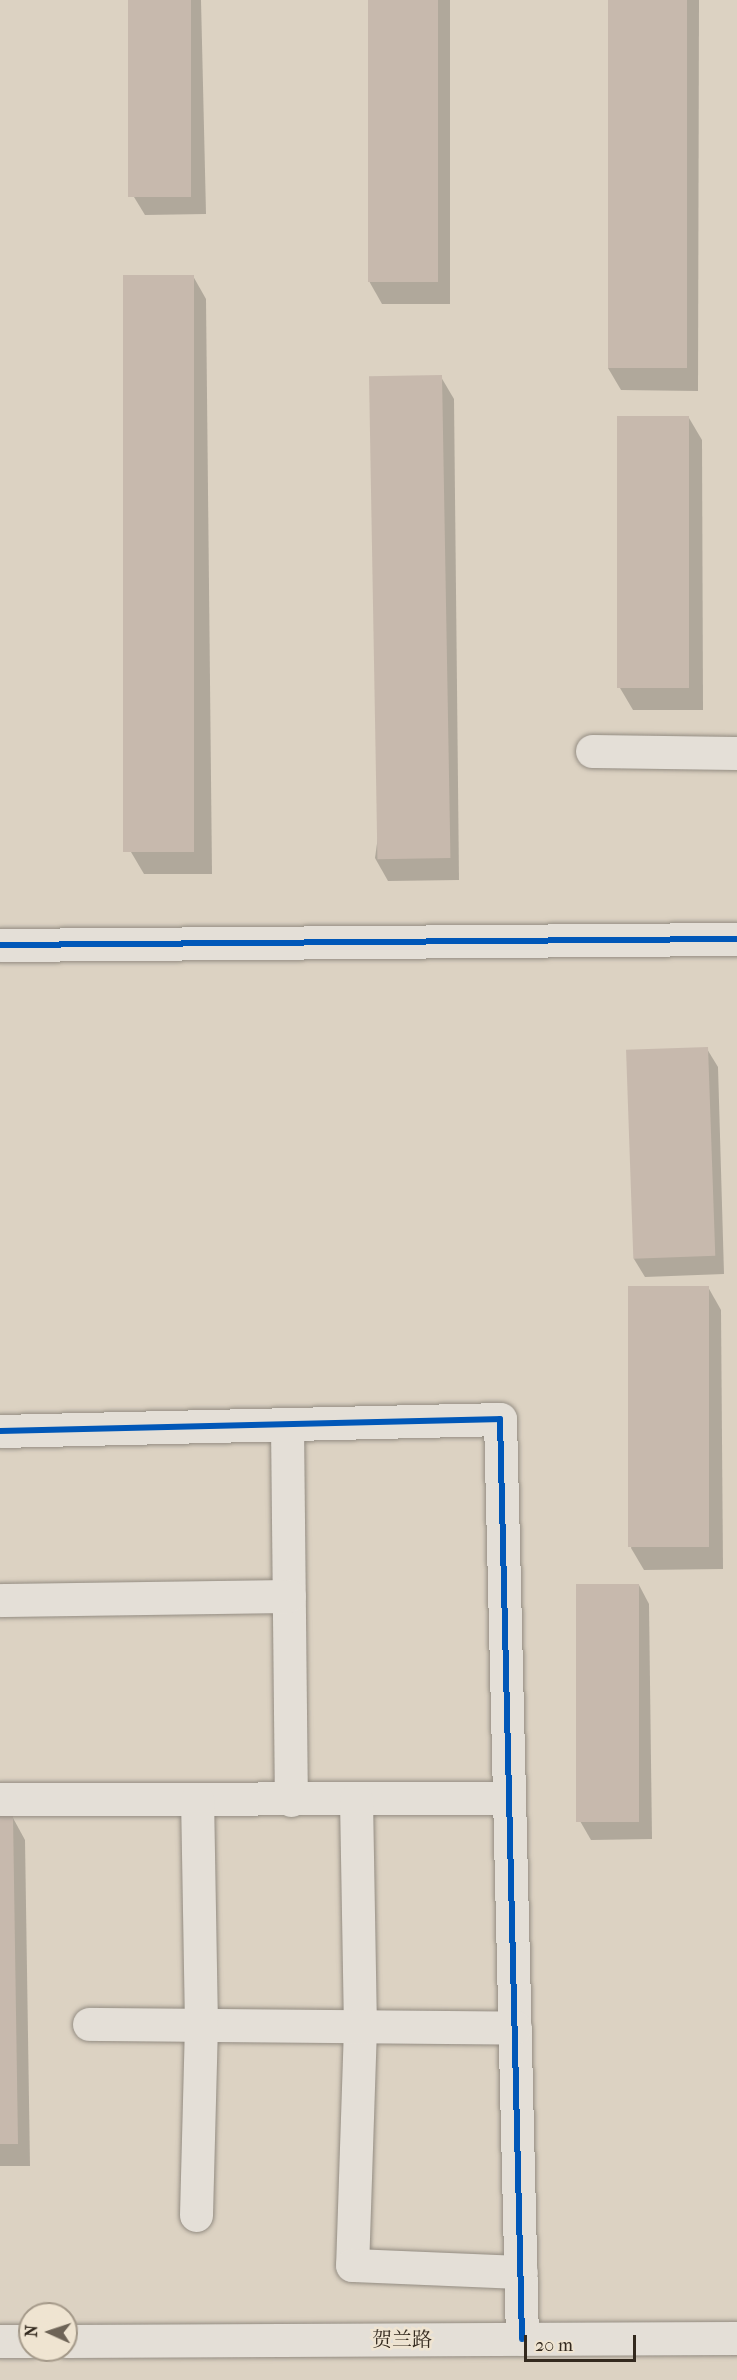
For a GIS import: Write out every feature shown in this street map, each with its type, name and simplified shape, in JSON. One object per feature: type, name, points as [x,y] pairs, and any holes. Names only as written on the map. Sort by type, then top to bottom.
[{"type":"street","points":[[592,751],[737,753]]},
{"type":"street","points":[[0,945],[737,939]]},
{"type":"street","points":[[0,1431],[500,1419],[522,2339]]},
{"type":"street","points":[[287,1425],[291,1800]]},
{"type":"street","points":[[0,1600],[289,1596]]},
{"type":"street","points":[[0,1799],[509,1798]]},
{"type":"street","points":[[196,2215],[201,2025],[197,1799]]},
{"type":"street","points":[[356,1799],[360,2027],[352,2265],[521,2272]]},
{"type":"street","points":[[89,2024],[515,2028]]},
{"type":"street","name":"贺兰路","points":[[78,2340],[737,2338]]},
{"type":"street","points":[[0,2341],[18,2341]]},
{"type":"building","points":[[128,0],[191,0],[191,197],[128,197]]},
{"type":"building","points":[[368,0],[438,0],[438,282],[368,282]]},
{"type":"building","points":[[608,0],[687,0],[687,368],[608,368]]},
{"type":"building","points":[[123,275],[194,275],[194,852],[123,852]]},
{"type":"building","points":[[442,375],[450,858],[377,859],[369,376]]},
{"type":"building","points":[[617,416],[689,416],[689,688],[617,688]]},
{"type":"building","points":[[708,1047],[715,1256],[633,1259],[626,1050]]},
{"type":"building","points":[[628,1286],[709,1286],[709,1547],[628,1547]]},
{"type":"building","points":[[576,1584],[639,1584],[639,1822],[576,1822]]},
{"type":"building","points":[[0,1816],[13,1816],[18,2144],[0,2144]]},
{"type":"cycle path","points":[[0,945],[737,939]]},
{"type":"cycle path","points":[[0,1431],[500,1419],[522,2339]]}]
